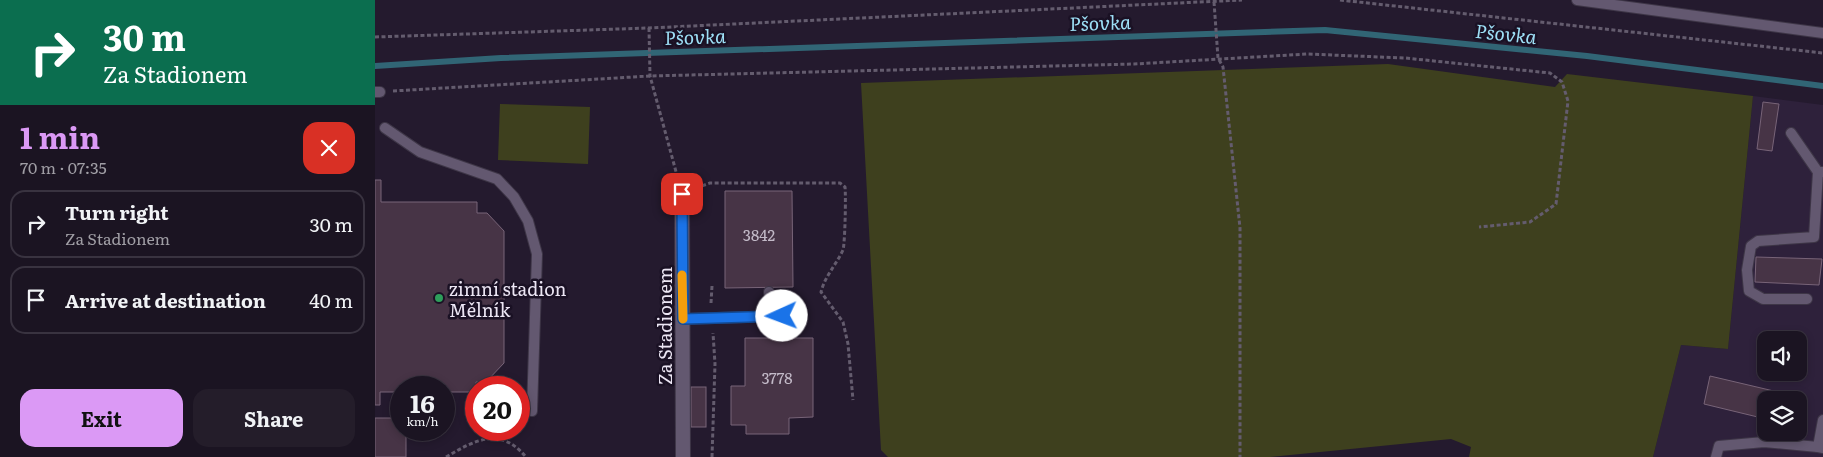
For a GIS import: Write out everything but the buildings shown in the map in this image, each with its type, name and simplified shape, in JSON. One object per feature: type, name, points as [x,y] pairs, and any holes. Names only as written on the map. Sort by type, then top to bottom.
[{"type":"street","name":"Za Stadionem","points":[[682,194],[683,457]]},
{"type":"lane","points":[[1577,0],[1823,33]]},
{"type":"lane","points":[[385,128],[420,152],[497,179],[513,197],[528,221],[537,254],[532,411]]},
{"type":"lane","points":[[1791,133],[1821,172],[1814,237],[1758,240],[1751,246],[1747,270],[1749,291],[1763,299],[1807,299]]},
{"type":"lane","points":[[683,319],[777,316],[769,292]]},
{"type":"lane","points":[[1716,457],[1719,446],[1764,442],[1821,447],[1823,420]]},
{"type":"path","points":[[375,37],[649,28],[1242,0]]},
{"type":"path","points":[[1341,0],[1823,53]]},
{"type":"path","points":[[1214,2],[1218,58],[1223,67],[1240,228],[1240,457]]},
{"type":"path","points":[[649,28],[650,76],[682,194],[710,183],[840,183],[845,187],[844,247],[834,268],[824,280],[821,292],[843,322],[848,344],[853,400]]},
{"type":"path","points":[[377,92],[650,76],[1134,64],[1307,54],[1405,58],[1550,74],[1562,82],[1568,101],[1556,204],[1529,222],[1479,227]]},
{"type":"path","points":[[711,306],[712,286]]},
{"type":"path","points":[[712,457],[715,364],[713,331]]},
{"type":"path","points":[[446,457],[473,442],[496,438],[514,446],[526,457]]},
{"type":"shaded area","points":[[1753,96],[1823,105],[1823,457],[1653,457],[1681,345],[1728,349]]},
{"type":"green space","points":[[1388,64],[1555,87],[1567,74],[1753,96],[1728,349],[1681,345],[1653,457],[1469,457],[1471,447],[1451,439],[1270,457],[888,457],[881,450],[861,83]]},
{"type":"green space","points":[[500,104],[590,107],[588,164],[498,160]]},
{"type":"waterway","name":"Pšovka","points":[[375,66],[501,58],[1325,30],[1587,56],[1823,86]]},
{"type":"slow traffic","points":[[682,275],[683,319]]},
{"type":"place","name":"zimní stadion Mělník","points":[[439,298]]},
{"type":"route","points":[[682,194],[683,319],[782,316]]}]
